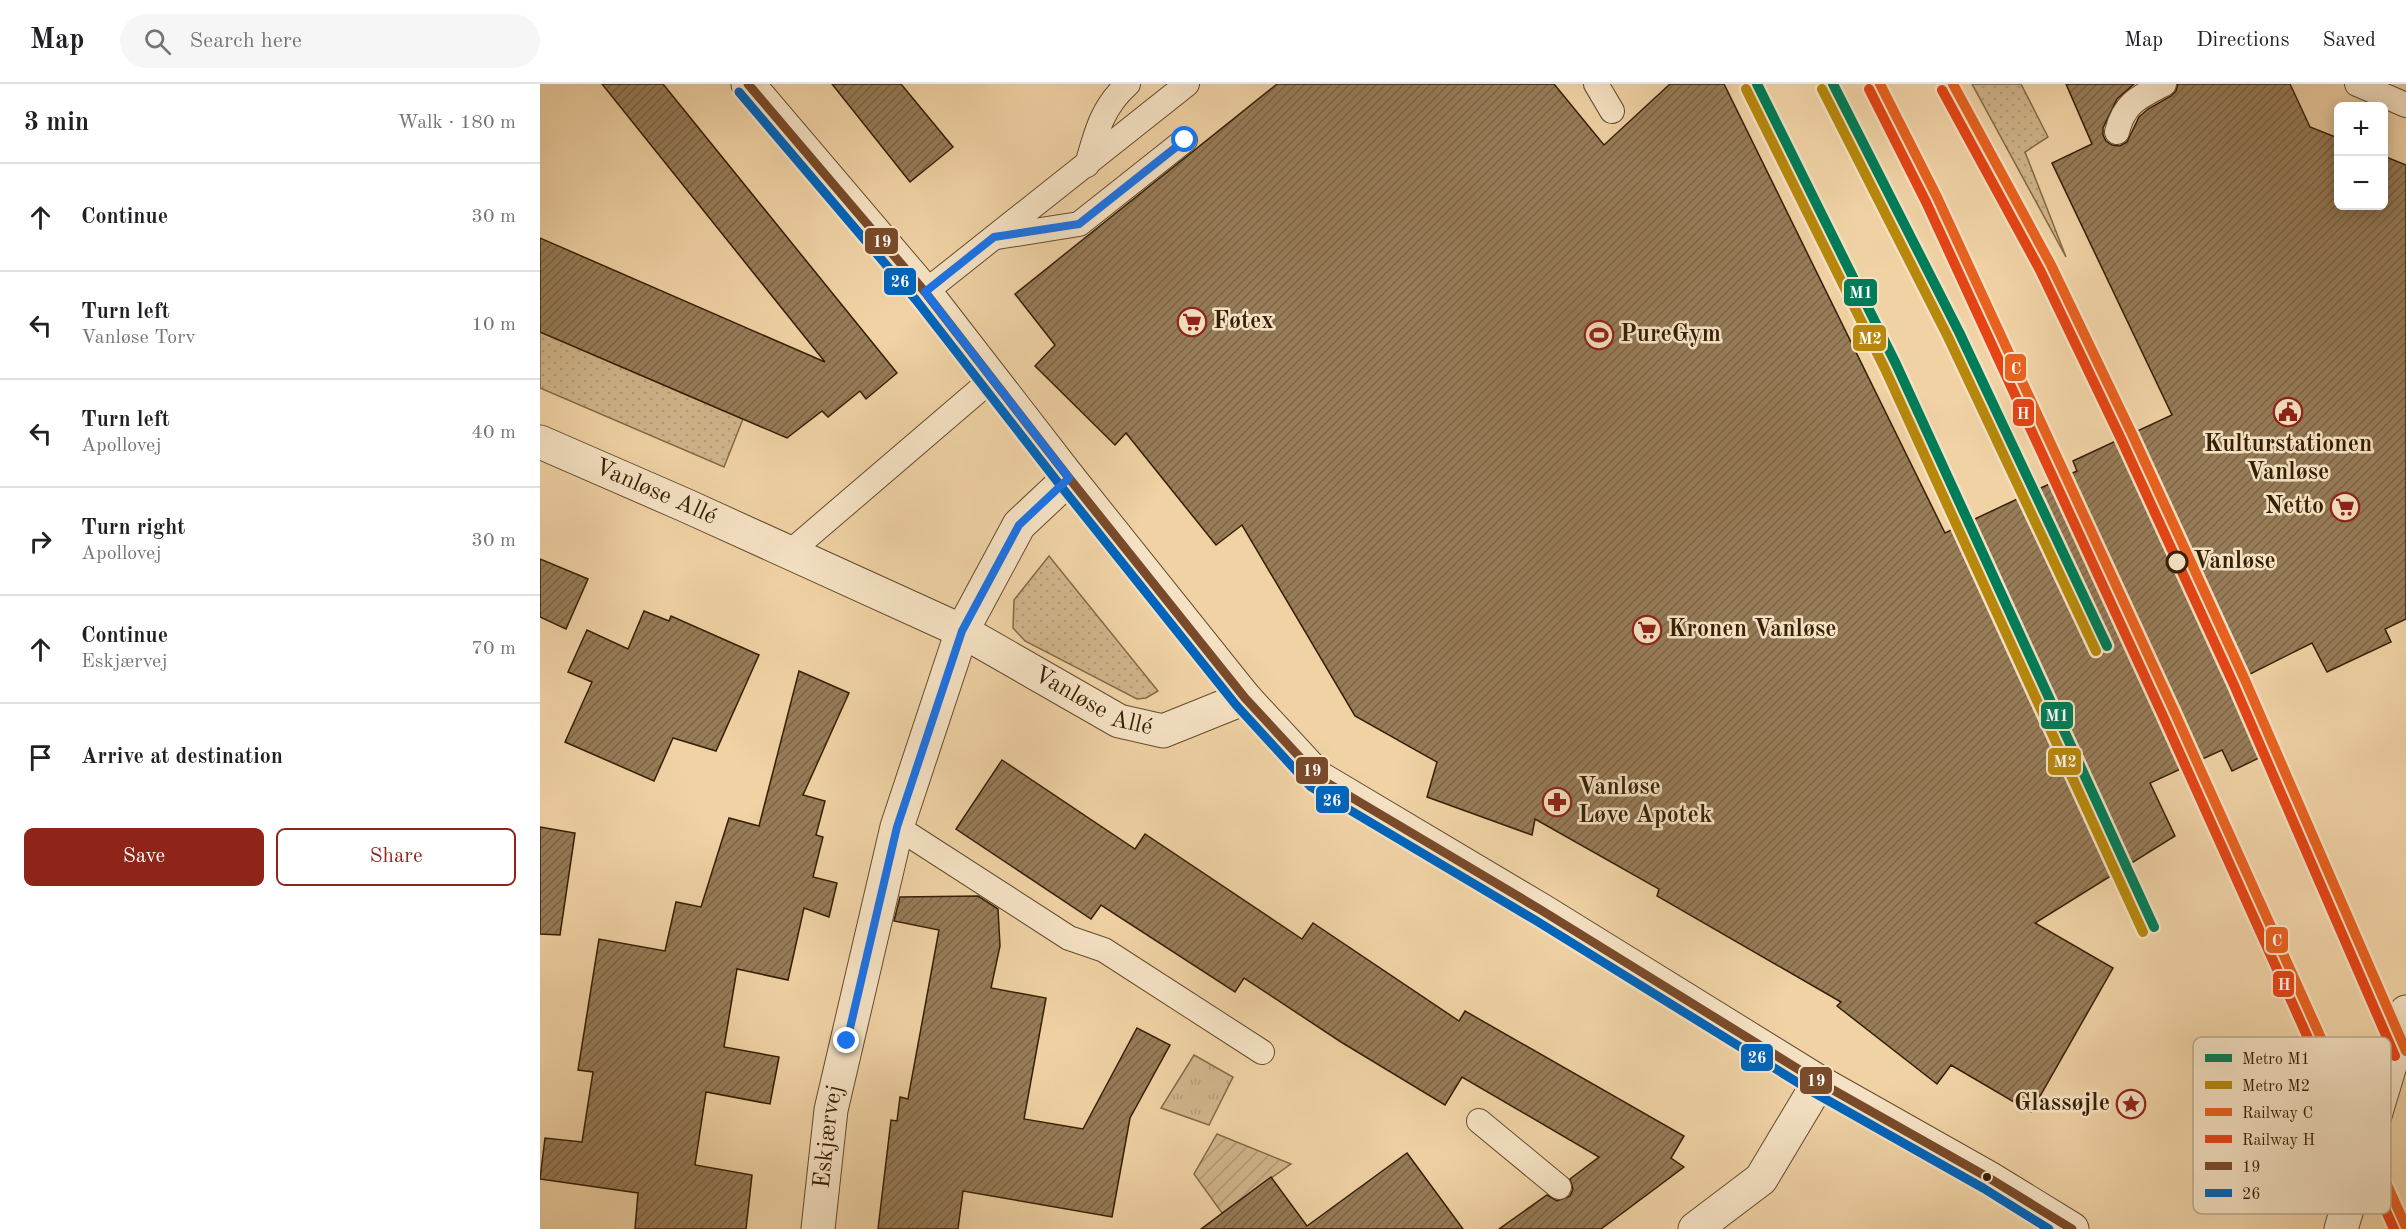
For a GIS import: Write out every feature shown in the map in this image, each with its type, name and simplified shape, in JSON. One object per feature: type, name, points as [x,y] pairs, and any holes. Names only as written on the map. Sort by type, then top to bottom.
[{"type":"street","points":[[748,84],[925,292],[1069,478],[1245,698],[1319,778],[1541,910],[1819,1082],[1989,1178],[2072,1229]]},
{"type":"street","name":"Vanløse Allé","points":[[540,442],[962,631],[1119,721],[1163,731],[1245,698]]},
{"type":"street","name":"Eskjærvej","points":[[818,1229],[831,1110],[897,827],[962,631],[1019,525],[1069,478]]},
{"type":"street","points":[[2391,1062],[2406,1012]]},
{"type":"street","points":[[1695,1229],[1761,1179],[1819,1082]]},
{"type":"street","points":[[2341,1229],[2345,1214]]},
{"type":"lane","points":[[1087,165],[1100,121],[1120,91],[1128,84]]},
{"type":"lane","points":[[925,292],[1187,84]]},
{"type":"lane","points":[[1596,84],[1612,111]]},
{"type":"lane","points":[[2117,132],[2122,114],[2138,97],[2164,84]]},
{"type":"lane","points":[[2357,84],[2406,105]]},
{"type":"lane","points":[[994,237],[1079,224],[1185,140]]},
{"type":"lane","points":[[790,552],[992,379]]},
{"type":"lane","points":[[897,827],[1069,938],[1104,950],[1262,1052]]},
{"type":"lane","points":[[1479,1121],[1558,1187]]},
{"type":"green space","points":[[1972,84],[2021,84],[2048,137],[2025,152],[2066,257]]},
{"type":"green space","points":[[540,332],[743,419],[724,467],[540,388]]},
{"type":"green space","points":[[1049,556],[1158,691],[1146,698],[1137,699],[1025,641],[1013,628],[1014,600]]},
{"type":"green space","points":[[1194,1055],[1233,1077],[1209,1125],[1161,1108]]},
{"type":"green space","points":[[1217,1134],[1291,1164],[1222,1213],[1194,1174]]},
{"type":"building","points":[[602,84],[663,84],[897,373],[866,399],[860,391],[828,417],[822,411],[787,438],[540,332],[540,238],[825,362]]},
{"type":"building","points":[[832,84],[901,84],[953,147],[910,182]]},
{"type":"building","name":"Kronen Vanløse","points":[[1277,84],[1554,84],[1604,145],[1670,84],[1724,84],[1945,533],[2077,471],[2073,461],[2172,415],[2052,163],[2092,144],[2066,84],[2134,84],[2117,99],[2103,128],[2106,141],[2120,146],[2127,142],[2139,117],[2171,96],[2178,84],[2290,84],[2310,127],[2334,136],[2334,210],[2388,210],[2388,158],[2406,165],[2406,619],[2385,629],[2391,642],[2327,672],[2312,643],[2234,682],[2236,685],[2231,687],[2263,756],[2232,771],[2222,750],[2150,783],[2175,836],[2035,923],[2113,968],[2031,1112],[1951,1065],[1937,1084],[1837,1006],[1841,1002],[1657,896],[1659,889],[1535,819],[1532,835],[1427,797],[1437,762],[1355,716],[1242,525],[1216,545],[1126,433],[1115,445],[1035,366],[1055,345],[1015,294]]},
{"type":"building","points":[[540,559],[588,579],[566,629],[540,617]]},
{"type":"building","points":[[644,611],[669,621],[671,616],[759,655],[716,751],[673,738],[654,781],[565,742],[592,682],[568,672],[587,630],[628,649]]},
{"type":"building","points":[[799,671],[849,693],[803,795],[825,801],[816,835],[823,837],[813,877],[837,883],[829,917],[804,908],[788,980],[737,969],[724,1047],[779,1057],[770,1104],[706,1092],[695,1165],[752,1175],[746,1229],[635,1229],[638,1193],[540,1179],[545,1138],[582,1142],[593,1072],[578,1070],[599,939],[665,951],[676,902],[701,907],[729,818],[759,826]]},
{"type":"building","points":[[1002,760],[1135,849],[1145,834],[1302,939],[1313,923],[1459,1021],[1465,1011],[1684,1136],[1671,1158],[1684,1167],[1601,1229],[1499,1229],[1547,1195],[1557,1201],[1570,1196],[1573,1189],[1570,1179],[1599,1157],[1462,1077],[1445,1105],[1341,1042],[1244,978],[1235,992],[1101,905],[1091,919],[956,829]]},
{"type":"building","points":[[540,827],[575,833],[560,935],[540,934]]},
{"type":"building","points":[[978,896],[998,909],[1000,946],[991,988],[1046,998],[1024,1119],[1083,1129],[1137,1028],[1170,1045],[1130,1118],[1112,1217],[963,1191],[958,1229],[878,1229],[891,1120],[897,1121],[900,1097],[908,1099],[939,930],[894,921],[900,897]]},
{"type":"building","points":[[1407,1153],[1463,1229],[1201,1229],[1271,1177],[1307,1226]]},
{"type":"metro line","name":"M1","points":[[1757,84],[1896,364],[2154,927]]},
{"type":"metro line","name":"M1","points":[[1833,84],[1959,332],[2107,646]]},
{"type":"metro line","name":"M2","points":[[1746,89],[1885,369],[2143,932]]},
{"type":"metro line","name":"M2","points":[[1822,89],[1948,337],[2096,651]]},
{"type":"rail line","name":"C","points":[[1880,84],[1937,197],[2174,711],[2321,1037]]},
{"type":"rail line","name":"C","points":[[1953,84],[2051,265],[2132,434],[2245,680],[2406,1051]]},
{"type":"rail line","name":"H","points":[[1869,89],[1926,202],[2163,716],[2308,1037]]},
{"type":"rail line","name":"H","points":[[1942,90],[2040,270],[2121,439],[2234,685],[2387,1037]]},
{"type":"rail line","name":"H","points":[[2391,1047],[2395,1056]]},
{"type":"rail line","name":"C","points":[[2391,1194],[2406,1227]]},
{"type":"rail line","name":"H","points":[[2387,1214],[2394,1229]]},
{"type":"transit line","name":"19","points":[[748,84],[925,292],[1069,478],[1245,698],[1319,778],[1541,910],[1819,1082],[1989,1178],[2072,1229]]},
{"type":"transit line","name":"26","points":[[739,92],[916,300],[1236,705],[1311,787],[1535,920],[1813,1092],[1983,1188],[2049,1229]]},
{"type":"place","name":"Føtex","points":[[1192,322]]},
{"type":"place","name":"PureGym","points":[[1599,335]]},
{"type":"place","name":"Kulturstationen Vanløse","points":[[2288,412]]},
{"type":"place","name":"Netto","points":[[2345,507]]},
{"type":"place","name":"Vanløse","points":[[2177,562]]},
{"type":"place","name":"Kronen Vanløse","points":[[1647,630]]},
{"type":"place","name":"Vanløse Løve Apotek","points":[[1557,802]]},
{"type":"place","name":"Glassøjle","points":[[2131,1104]]},
{"type":"route","points":[[847,1041],[897,827],[962,631],[1019,525],[1069,478],[925,292],[994,237],[1079,224],[1185,140]]}]
